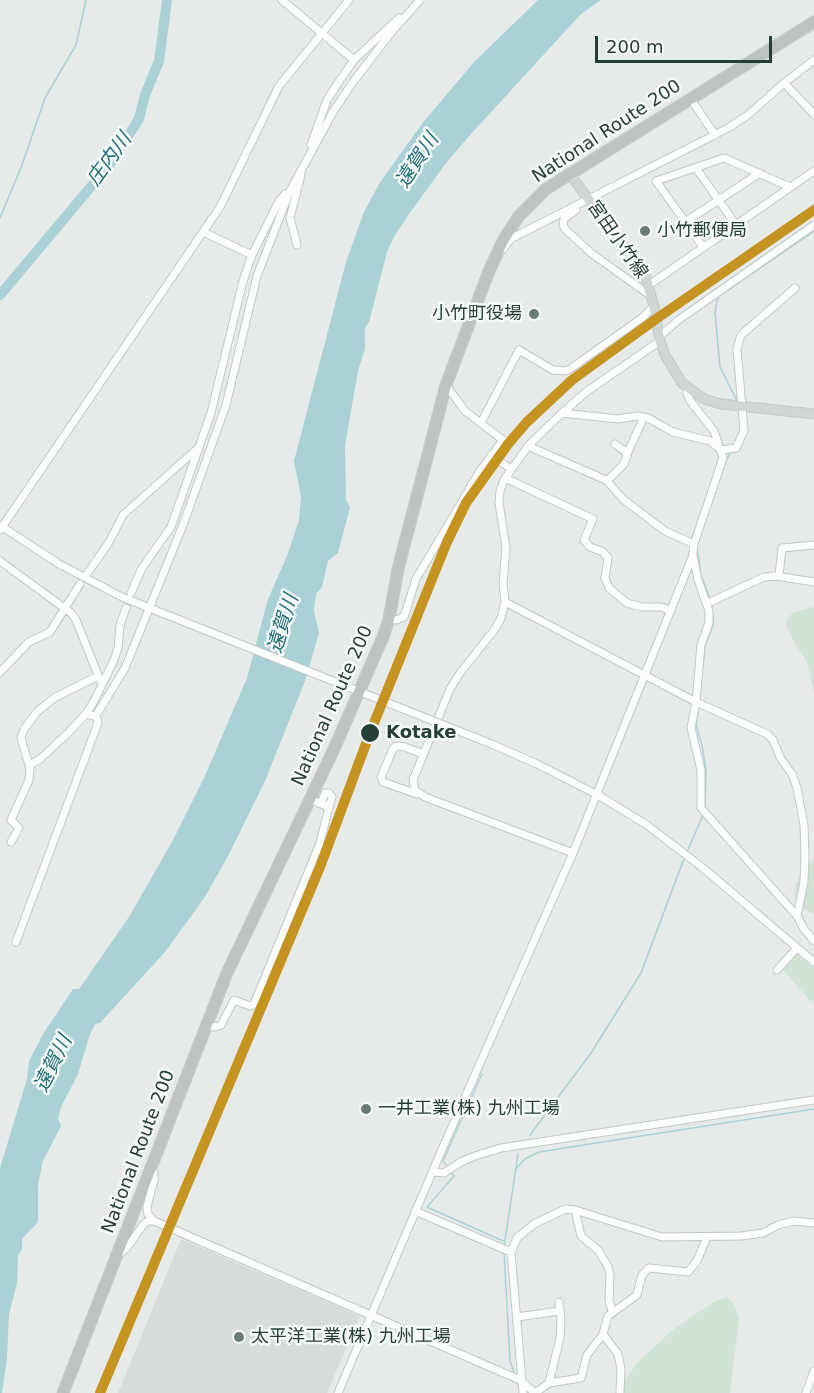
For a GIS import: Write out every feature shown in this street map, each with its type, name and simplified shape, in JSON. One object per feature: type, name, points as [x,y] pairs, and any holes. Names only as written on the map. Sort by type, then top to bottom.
[{"type":"highway","name":"National Route 200","points":[[63,1393],[206,1026],[249,924],[309,799],[389,619],[398,569],[446,385],[495,257],[511,227],[529,204],[569,173],[814,22]]},
{"type":"main road","name":"宮田小竹線","points":[[569,173],[639,266],[649,285],[660,339],[670,367],[687,388],[704,399],[721,404],[814,414]]},
{"type":"street","points":[[282,0],[354,60]]},
{"type":"street","points":[[350,0],[279,86],[220,207],[1,527],[87,580],[156,612],[494,745],[598,795],[647,825],[682,851],[814,962]]},
{"type":"street","points":[[16,942],[98,723],[96,715],[131,656],[148,608],[183,525],[226,405],[257,276],[290,191],[333,112],[359,74],[420,0]]},
{"type":"street","points":[[297,245],[290,218],[304,163],[327,100],[354,60],[392,24],[410,11]]},
{"type":"street","points":[[495,257],[512,238],[748,116],[784,83],[814,60]]},
{"type":"street","points":[[784,83],[814,114]]},
{"type":"street","points":[[690,98],[715,135]]},
{"type":"street","points":[[703,247],[656,181],[728,158],[790,187]]},
{"type":"street","points":[[696,168],[736,225]]},
{"type":"street","points":[[649,285],[814,171]]},
{"type":"street","points":[[685,222],[760,173]]},
{"type":"street","points":[[131,593],[142,568],[171,527],[200,447],[220,377],[243,281],[252,255],[279,201],[290,191]]},
{"type":"street","points":[[589,200],[564,219],[562,225],[591,253],[651,296]]},
{"type":"street","points":[[425,797],[415,790],[412,780],[450,689],[459,673],[495,629],[505,602],[503,583],[506,549],[499,503],[500,491],[511,469],[528,446],[586,392],[660,339],[686,314],[814,225]]},
{"type":"street","points":[[203,232],[252,255]]},
{"type":"street","points":[[562,413],[618,419],[644,417],[656,421],[673,432],[710,441],[721,450],[736,448],[744,431],[737,349],[741,335],[795,288]]},
{"type":"street","points":[[481,423],[519,350],[553,370],[565,371],[642,318],[654,306]]},
{"type":"street","points":[[389,619],[396,620],[404,617],[416,579],[491,455],[503,440],[465,411],[446,385]]},
{"type":"street","points":[[338,1393],[432,1172],[598,795],[693,555],[699,524],[722,464],[721,450],[714,431],[691,402],[687,388]]},
{"type":"street","points":[[607,481],[626,460],[644,417]]},
{"type":"street","points":[[615,444],[627,454]]},
{"type":"street","points":[[528,446],[607,481],[624,500],[665,531],[694,544]]},
{"type":"street","points":[[87,574],[108,544],[123,514],[200,447]]},
{"type":"street","points":[[491,455],[511,469]]},
{"type":"street","points":[[505,478],[593,519],[584,540],[586,544],[603,552],[608,558],[605,578],[609,588],[627,603],[671,611]]},
{"type":"street","points":[[779,576],[782,548],[814,545]]},
{"type":"street","points":[[693,555],[698,580],[708,603],[709,623],[701,645],[696,702],[691,728],[701,770],[704,810],[797,916],[814,942]]},
{"type":"street","points":[[0,561],[65,606],[76,620],[103,685]]},
{"type":"street","points":[[708,603],[764,577],[779,576],[814,582]]},
{"type":"street","points":[[0,672],[29,642],[50,632],[80,584]]},
{"type":"street","points":[[505,602],[696,702],[767,734],[773,740],[781,759],[792,774],[804,825],[804,882],[797,916]]},
{"type":"street","points":[[29,765],[39,760],[86,714],[103,685],[118,648],[120,625],[126,608]]},
{"type":"street","points":[[11,842],[19,828],[11,820],[30,780],[29,765],[21,738],[24,729],[31,719],[54,699],[98,676]]},
{"type":"street","points":[[86,714],[96,715]]},
{"type":"street","points":[[423,754],[396,746],[381,777],[384,782],[573,853]]},
{"type":"street","points":[[206,1026],[221,1025],[234,1000],[250,1006],[254,1004],[314,859],[332,797],[325,793],[321,803]]},
{"type":"street","points":[[309,799],[329,807]]},
{"type":"street","points":[[779,969],[797,948]]},
{"type":"street","points":[[432,1172],[444,1173],[461,1162],[501,1148],[814,1100]]},
{"type":"street","points":[[151,1168],[154,1180],[147,1207],[148,1214],[154,1221]]},
{"type":"street","points":[[523,1393],[509,1251],[526,1229],[565,1209],[575,1210],[662,1237],[741,1236],[763,1233],[794,1221],[814,1223]]},
{"type":"street","points":[[575,1210],[581,1236],[598,1250],[608,1267],[609,1300],[612,1311]]},
{"type":"street","points":[[416,1211],[509,1251]]},
{"type":"street","points":[[116,1257],[127,1248],[143,1225],[148,1221],[154,1221],[508,1375],[521,1381],[535,1393],[549,1383],[581,1378],[587,1355],[603,1334],[608,1316],[637,1295],[642,1275],[649,1268],[688,1272],[697,1261],[707,1237]]},
{"type":"street","points":[[549,1383],[560,1338],[559,1302]]},
{"type":"street","points":[[517,1317],[560,1311]]},
{"type":"street","points":[[603,1334],[618,1354],[621,1369],[620,1393]]},
{"type":"street","points":[[806,1393],[814,1371]]},
{"type":"shaded area","points":[[181,1239],[360,1316],[327,1393],[118,1393]]},
{"type":"green space","points":[[814,607],[814,694],[807,662],[794,642],[786,625],[786,619],[794,612]]},
{"type":"green space","points":[[814,857],[814,914],[803,908],[795,899],[795,884]]},
{"type":"green space","points":[[797,954],[814,969],[814,1005],[783,970]]},
{"type":"green space","points":[[726,1297],[734,1303],[739,1319],[730,1393],[622,1393],[623,1382],[640,1360],[676,1327],[712,1303]]},
{"type":"water","name":"遠賀川","points":[[538,0],[601,0],[581,14],[446,163],[395,235],[387,252],[369,322],[365,328],[365,349],[358,371],[345,445],[346,500],[350,507],[338,553],[328,561],[322,587],[316,594],[314,611],[319,633],[305,681],[265,781],[205,897],[165,952],[100,1023],[95,1024],[90,1034],[78,1074],[61,1107],[58,1119],[61,1126],[43,1161],[38,1185],[38,1222],[22,1239],[22,1250],[18,1255],[17,1283],[9,1314],[7,1358],[2,1393],[0,1393],[0,1168],[27,1079],[29,1061],[43,1034],[73,989],[79,989],[129,917],[173,840],[205,776],[247,678],[268,599],[287,556],[299,520],[301,497],[294,461],[346,262],[364,212],[379,184],[421,125],[474,62]]},
{"type":"waterway","points":[[0,218],[22,165],[45,98],[76,45],[86,0]]},
{"type":"waterway","name":"庄内川","points":[[0,295],[110,164],[139,119],[145,95],[159,61],[167,0]]},
{"type":"waterway","points":[[738,403],[720,367],[715,312],[718,297],[814,231]]},
{"type":"waterway","points":[[721,473],[730,453]]},
{"type":"waterway","points":[[697,546],[701,575],[710,599]]},
{"type":"waterway","points":[[703,666],[705,646],[713,625],[712,603]]},
{"type":"waterway","points":[[699,701],[701,688]]},
{"type":"waterway","points":[[699,706],[696,725],[706,771],[705,808]]},
{"type":"waterway","points":[[687,852],[703,815]]},
{"type":"waterway","points":[[530,1135],[591,1053],[641,973],[685,856]]},
{"type":"waterway","points":[[448,1167],[443,1161],[482,1074]]},
{"type":"waterway","points":[[515,1170],[525,1159],[539,1152],[814,1109]]},
{"type":"waterway","points":[[504,1247],[518,1154]]},
{"type":"waterway","points":[[450,1171],[454,1176],[427,1207],[503,1241]]},
{"type":"waterway","points":[[504,1252],[510,1361],[515,1375]]},
{"type":"waterway","points":[[517,1382],[520,1392]]},
{"type":"transit line","points":[[100,1393],[320,867],[370,733],[447,542],[466,503],[508,444],[527,422],[572,380],[814,210]]},
{"type":"place","name":"小竹郵便局","points":[[645,231]]},
{"type":"place","name":"小竹町役場","points":[[534,314]]},
{"type":"place","name":"Kotake","points":[[370,733]]},
{"type":"place","name":"一井工業(株) 九州工場","points":[[366,1109]]},
{"type":"place","name":"太平洋工業(株) 九州工場","points":[[239,1337]]}]
